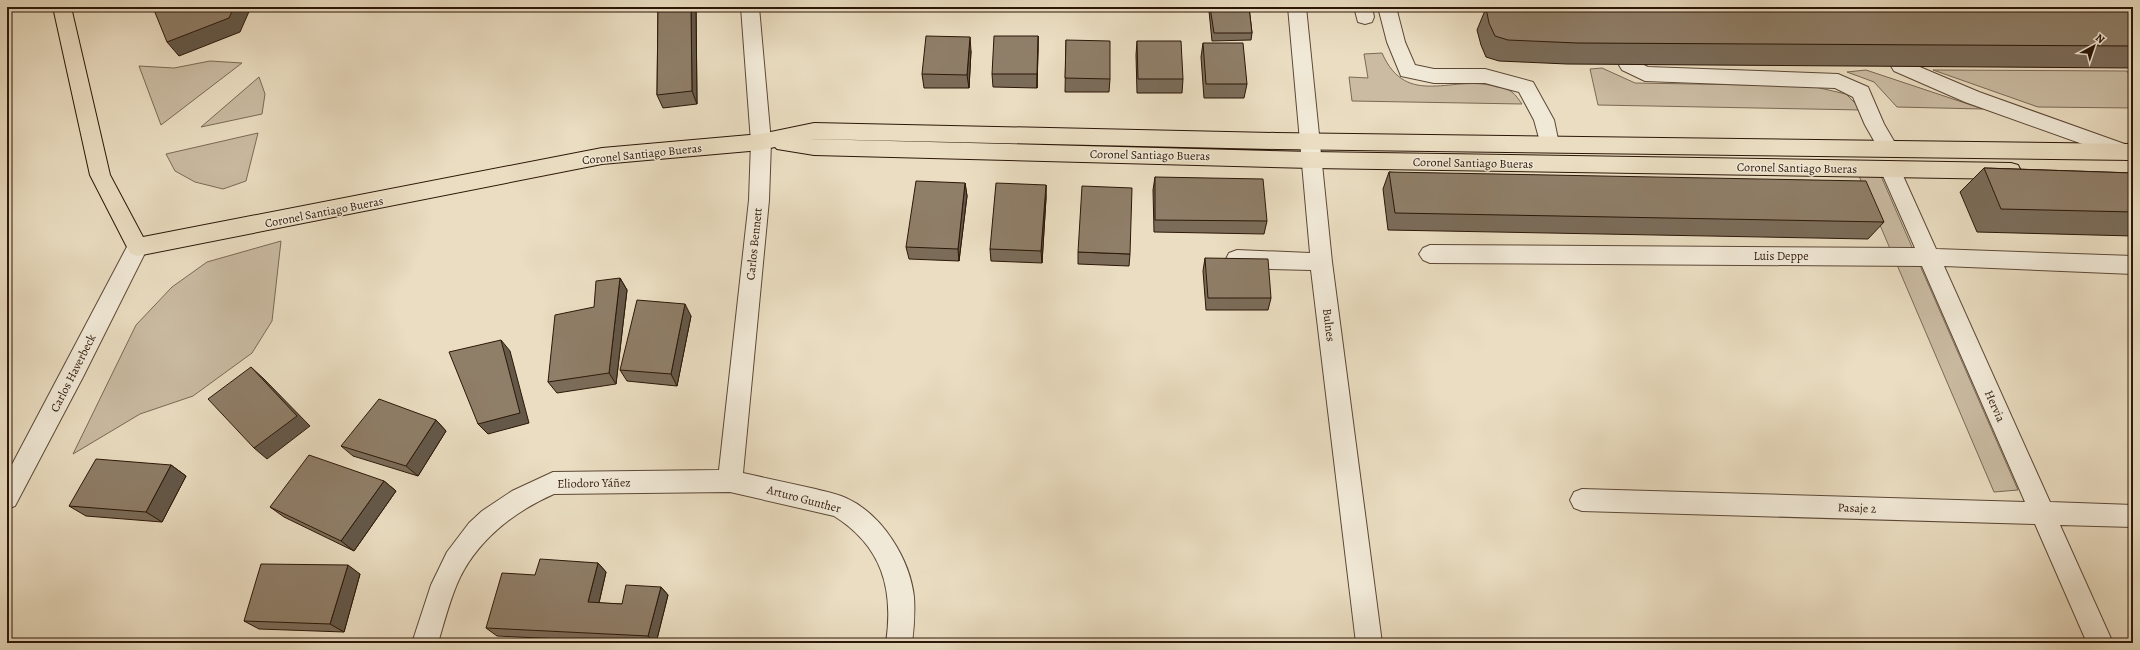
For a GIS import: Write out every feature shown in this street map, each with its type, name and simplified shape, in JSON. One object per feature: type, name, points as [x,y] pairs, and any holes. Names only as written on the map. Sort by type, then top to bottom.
[{"type":"main road","points":[[62,7],[100,175],[137,247]]},
{"type":"main road","name":"Coronel Santiago Bueras","points":[[137,247],[202,236],[602,156],[761,142],[814,139],[1311,150],[1889,159],[2130,152]]},
{"type":"main road","name":"Coronel Santiago Bueras","points":[[1311,150],[1549,144],[1889,159],[2031,172]]},
{"type":"street","name":"Carlos Bennett","points":[[730,481],[759,200],[761,142],[750,7]]},
{"type":"street","name":"Bulnes","points":[[1297,7],[1322,262],[1369,643]]},
{"type":"street","points":[[1387,7],[1396,42],[1408,71],[1434,76],[1485,76],[1526,87],[1544,120],[1549,144]]},
{"type":"street","name":"Hervia","points":[[1629,65],[1645,74],[1838,81],[1861,92],[1928,257],[2100,643]]},
{"type":"street","points":[[1901,66],[1972,97],[2130,152]]},
{"type":"street","name":"Carlos Haverbeck","points":[[7,498],[75,370],[137,247]]},
{"type":"street","name":"Luis Deppe","points":[[1430,254],[1928,257],[2133,265]]},
{"type":"street","points":[[1218,258],[1322,262]]},
{"type":"street","name":"Eliodoro Yáñez","points":[[425,643],[447,578],[457,557],[470,539],[487,521],[507,505],[530,492],[553,483],[730,481]]},
{"type":"street","name":"Arturo Gunther","points":[[730,481],[839,506],[857,517],[872,532],[884,549],[895,571],[901,596],[902,622],[899,643]]},
{"type":"street","name":"Pasaje 2","points":[[1582,500],[2133,516]]},
{"type":"shaded area","points":[[1382,53],[1392,70],[1404,80],[1418,85],[1433,86],[1481,84],[1499,87],[1512,92],[1522,104],[1352,101],[1349,77],[1368,78],[1364,54]]},
{"type":"shaded area","points":[[210,61],[242,63],[161,125],[139,66],[174,68]]},
{"type":"shaded area","points":[[1602,68],[1635,83],[1811,86],[1846,94],[1862,110],[1598,105],[1590,69]]},
{"type":"shaded area","points":[[1866,70],[1983,109],[1897,107],[1874,82],[1847,72]]},
{"type":"shaded area","points":[[1933,70],[2127,71],[2133,81],[2133,108],[2038,107]]},
{"type":"shaded area","points":[[259,77],[265,94],[262,114],[201,127]]},
{"type":"shaded area","points":[[258,133],[246,181],[223,189],[195,182],[175,171],[166,154]]},
{"type":"shaded area","points":[[1859,176],[1881,176],[2018,490],[1994,492]]},
{"type":"shaded area","points":[[281,241],[272,321],[252,353],[193,396],[140,414],[73,454],[136,325],[172,287],[207,262]]},
{"type":"building","points":[[164,7],[234,7],[229,18],[167,42],[154,10]]},
{"type":"building","points":[[658,7],[691,7],[692,91],[657,95]]},
{"type":"building","points":[[1210,7],[1249,7],[1252,33],[1214,33]]},
{"type":"building","points":[[2133,7],[2133,46],[1577,43],[1508,40],[1495,36],[1489,23],[1486,8]]},
{"type":"building","points":[[926,36],[970,37],[967,75],[922,74]]},
{"type":"building","points":[[994,36],[1038,36],[1037,74],[992,74]]},
{"type":"building","points":[[1066,40],[1110,41],[1110,79],[1065,78]]},
{"type":"building","points":[[1137,41],[1181,41],[1183,79],[1138,79]]},
{"type":"building","points":[[1203,43],[1243,43],[1247,84],[1206,84]]},
{"type":"building","points":[[1984,168],[2133,173],[2133,212],[2001,209]]},
{"type":"building","points":[[1389,172],[1866,181],[1884,222],[1395,213]]},
{"type":"building","points":[[1155,177],[1263,179],[1267,221],[1155,220]]},
{"type":"building","points":[[916,181],[965,183],[958,249],[906,247]]},
{"type":"building","points":[[996,183],[1046,185],[1041,251],[990,249]]},
{"type":"building","points":[[1082,186],[1132,188],[1130,254],[1078,252]]},
{"type":"building","points":[[1205,258],[1268,259],[1271,298],[1208,298]]},
{"type":"building","points":[[620,278],[609,373],[548,382],[555,315],[594,307],[596,281]]},
{"type":"building","points":[[637,300],[685,304],[671,374],[620,370]]},
{"type":"building","points":[[501,340],[520,413],[478,424],[449,352]]},
{"type":"building","points":[[251,367],[297,416],[254,448],[208,399]]},
{"type":"building","points":[[379,399],[436,420],[406,466],[341,446]]},
{"type":"building","points":[[309,455],[384,481],[341,541],[270,507]]},
{"type":"building","points":[[96,459],[171,465],[146,512],[69,506]]},
{"type":"building","points":[[540,559],[598,563],[588,602],[622,604],[626,585],[661,587],[648,636],[486,628],[502,573],[535,575]]},
{"type":"building","points":[[261,564],[348,565],[330,624],[244,621]]},
{"type":"building","points":[[233,642],[265,643],[232,643]]}]
